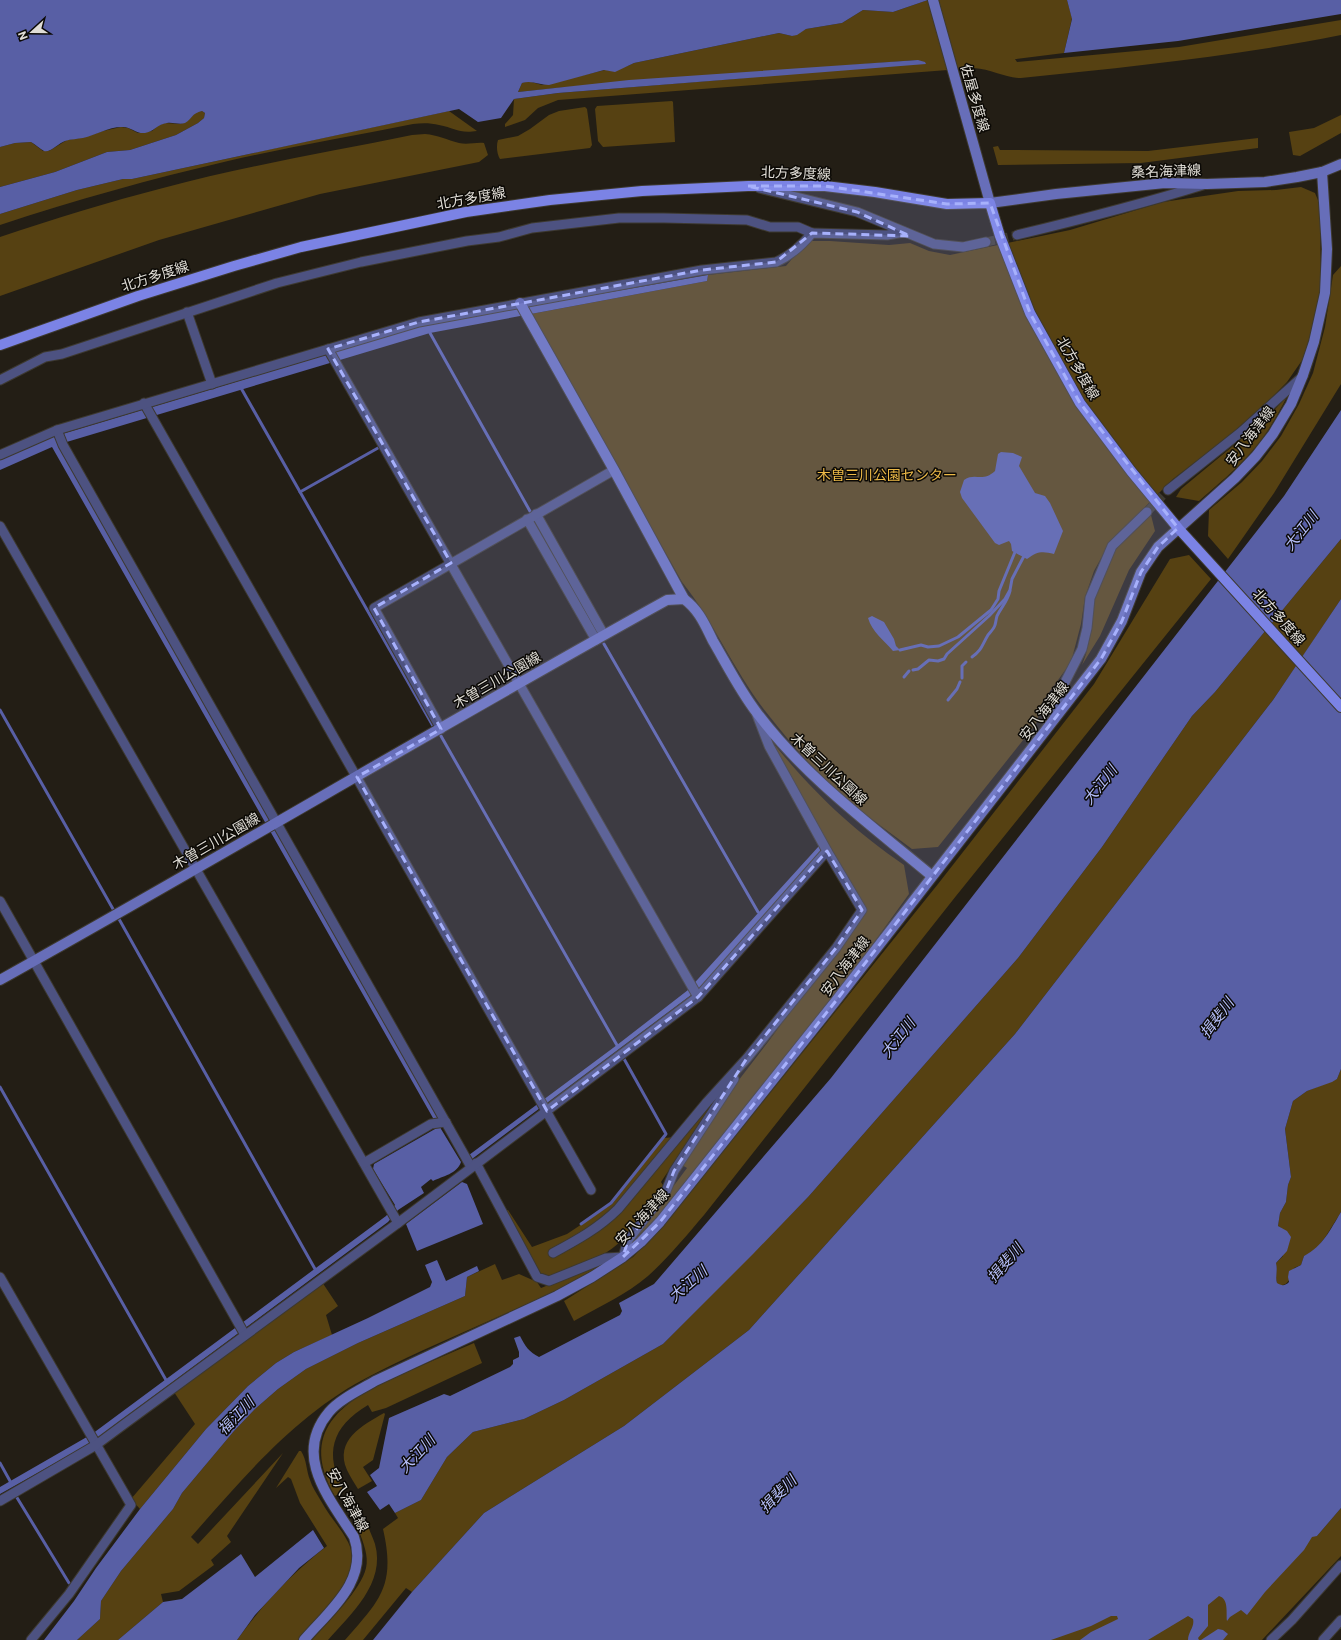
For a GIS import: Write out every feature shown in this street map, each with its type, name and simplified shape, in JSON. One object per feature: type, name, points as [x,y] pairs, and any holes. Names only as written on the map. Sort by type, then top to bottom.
[{"type":"main road","name":"佐屋多度線","points":[[933,0],[990,203]]},
{"type":"main road","name":"桑名海津線","points":[[990,203],[1056,194],[1165,183],[1207,184],[1265,182],[1296,178],[1322,172],[1341,164]]},
{"type":"main road","name":"安八海津線","points":[[304,1640],[345,1593],[355,1575],[357,1564],[357,1545],[354,1537],[320,1484],[316,1470],[313,1453],[317,1431],[329,1412],[347,1398],[375,1381],[557,1296],[592,1277],[623,1257],[641,1242],[660,1222],[835,1002],[1101,659],[1122,621],[1141,572],[1158,547],[1235,478],[1256,456],[1291,404],[1314,342],[1325,294],[1327,249],[1322,172]]},
{"type":"main road","name":"北方多度線","points":[[0,345],[138,296],[234,266],[301,247],[466,212],[550,200],[642,191],[748,186],[825,186],[947,204],[990,203],[1000,236],[1030,313],[1080,403],[1131,471],[1178,528],[1341,708]]},
{"type":"main road","points":[[521,305],[614,470],[684,599]]},
{"type":"main road","name":"木曽三川公園線","points":[[0,980],[441,729],[518,683],[667,600],[684,599],[695,608],[726,664],[756,712],[780,742],[822,785],[932,876]]},
{"type":"street","points":[[1017,235],[1171,195],[1207,184]]},
{"type":"street","points":[[748,186],[857,212],[934,244],[963,247],[986,242]]},
{"type":"street","points":[[0,380],[45,357],[62,354],[277,283],[361,262],[467,241],[498,237],[532,228],[619,218],[664,218],[747,220],[770,227],[798,227],[812,233],[887,236],[904,232]]},
{"type":"street","points":[[0,455],[58,432],[419,322],[521,305],[702,270],[776,262],[785,258],[812,233]]},
{"type":"street","points":[[187,312],[212,384]]},
{"type":"street","points":[[329,350],[697,996]]},
{"type":"street","points":[[1168,490],[1242,432],[1303,375]]},
{"type":"street","points":[[145,405],[591,1190]]},
{"type":"street","points":[[58,432],[63,445],[278,822],[444,1122],[474,1165],[537,1277],[549,1281],[606,1258],[623,1257],[628,1240],[666,1191],[674,1171],[747,1058]]},
{"type":"street","points":[[441,729],[374,608],[614,470]]},
{"type":"street","points":[[1053,722],[1063,686],[1082,649],[1087,628],[1090,598],[1112,546],[1147,512]]},
{"type":"street","points":[[536,514],[600,637]]},
{"type":"street","points":[[527,519],[600,637]]},
{"type":"street","points":[[0,526],[396,1220]]},
{"type":"street","points":[[553,1252],[586,1235],[604,1223],[618,1209],[707,1102],[747,1058],[836,948],[862,910],[769,746],[756,712]]},
{"type":"street","points":[[0,1501],[93,1440],[245,1333],[396,1220],[474,1165],[697,996],[828,851]]},
{"type":"street","points":[[0,901],[245,1333]]},
{"type":"street","points":[[364,1163],[432,1124],[444,1122]]},
{"type":"street","points":[[0,1277],[131,1506],[69,1594],[31,1640]]},
{"type":"street","points":[[1272,1640],[1341,1565]]},
{"type":"street","points":[[1323,1640],[1341,1620]]},
{"type":"highlighted area","points":[[748,186],[825,186],[947,204],[990,203],[1030,313],[1080,403],[1178,528],[1158,547],[1141,572],[1122,621],[1101,659],[835,1002],[660,1222],[623,1257],[628,1240],[666,1191],[674,1171],[747,1058],[836,948],[862,910],[827,851],[698,997],[547,1111],[357,777],[441,729],[374,608],[451,563],[328,349],[419,322],[702,270],[776,262],[812,233],[910,236],[857,212]]},
{"type":"green space","points":[[928,0],[1067,0],[1072,18],[1064,53],[1015,59],[1017,62],[1179,47],[1341,20],[1341,35],[1222,55],[1021,78],[1009,77],[974,68],[558,100],[538,108],[525,120],[505,127],[505,124],[513,115],[514,99],[558,93],[733,79],[918,60],[518,92],[522,83],[528,81],[542,85],[605,70],[612,70],[634,63],[779,33],[792,36],[806,29],[842,23],[863,10],[893,12]]},
{"type":"green space","points":[[672,101],[675,142],[603,147],[598,141],[595,109],[597,106]]},
{"type":"green space","points":[[585,107],[587,109],[592,145],[590,148],[500,159],[497,150],[498,140],[518,136],[549,115],[559,111]]},
{"type":"green space","points":[[202,111],[205,113],[204,118],[176,135],[130,150],[107,152],[55,172],[0,187],[0,147],[15,143],[31,142],[43,151],[49,151],[67,140],[85,137],[121,127],[128,128],[138,133],[152,131],[159,125],[165,123],[180,124],[186,122],[196,112]]},
{"type":"green space","points":[[449,111],[477,131],[466,132],[436,124],[413,124],[297,146],[170,175],[56,207],[0,225],[0,214],[77,190],[123,179],[132,179]]},
{"type":"green space","points":[[1341,115],[1341,133],[1300,156],[1293,155],[1289,132],[1314,128]]},
{"type":"green space","points":[[412,135],[434,135],[462,144],[484,143],[488,155],[479,162],[320,194],[159,240],[0,296],[0,237],[101,205],[194,180]]},
{"type":"green space","points":[[1258,138],[1258,148],[1141,163],[998,165],[993,147],[998,146],[1000,150],[1148,151]]},
{"type":"green space","name":"木曽三川公園センター","points":[[1301,187],[1315,193],[1320,205],[1321,296],[1305,356],[1287,382],[1248,422],[1173,479],[1110,542],[1094,571],[1085,597],[1081,624],[1071,662],[1043,701],[1036,724],[938,847],[912,849],[864,813],[816,770],[766,712],[744,680],[704,613],[682,582],[531,314],[707,281],[708,275],[786,266],[802,247],[810,241],[889,245],[910,243],[929,251],[950,255],[1070,230],[1163,202],[1238,191],[1276,190]]},
{"type":"green space","points":[[1341,266],[1341,384],[1274,493],[1228,559],[1208,536],[1209,510],[1242,482],[1262,461],[1281,436],[1299,404],[1313,373],[1325,327],[1333,275]]},
{"type":"green space","points":[[1288,395],[1272,424],[1258,444],[1227,477],[1199,501],[1176,497],[1181,489],[1268,417]]},
{"type":"green space","points":[[1151,515],[1155,531],[1129,570],[1100,636],[1082,665],[1092,628],[1093,601],[1109,561],[1116,549]]},
{"type":"green space","points":[[1341,539],[1341,599],[1273,700],[1015,1034],[749,1330],[624,1426],[484,1513],[412,1592],[406,1588],[363,1640],[345,1640],[368,1614],[382,1591],[386,1579],[387,1565],[387,1548],[383,1529],[398,1518],[395,1513],[421,1500],[447,1457],[473,1432],[524,1419],[564,1400],[663,1344],[809,1196],[1018,958],[1102,847],[1192,716],[1215,692]]},
{"type":"green space","points":[[1189,555],[1211,579],[956,896],[704,1215],[656,1269],[640,1283],[574,1321],[564,1301],[633,1257],[663,1226],[938,884],[1094,684],[1170,559]]},
{"type":"green space","points":[[774,744],[804,779],[834,809],[867,838],[904,865],[909,894],[839,991],[665,1209],[634,1240],[687,1168],[682,1165],[725,1098],[866,909],[772,745]]},
{"type":"green space","points":[[1341,1069],[1341,1212],[1315,1251],[1304,1256],[1301,1265],[1294,1268],[1290,1278],[1284,1285],[1277,1284],[1276,1263],[1283,1256],[1281,1228],[1278,1226],[1280,1213],[1286,1202],[1288,1185],[1291,1177],[1285,1129],[1293,1101],[1307,1091],[1337,1079]]},
{"type":"green space","points":[[719,1095],[661,1182],[664,1187],[632,1231],[616,1246],[587,1263],[552,1277],[541,1273],[534,1266],[505,1211],[508,1210],[532,1247],[567,1234],[612,1204],[664,1138],[675,1137],[605,1217],[605,1226]]},
{"type":"green space","points":[[603,1263],[583,1276],[551,1293],[372,1375],[345,1390],[320,1407],[296,1426],[252,1469],[191,1537],[198,1544],[283,1453],[227,1536],[231,1542],[211,1560],[214,1565],[179,1591],[161,1594],[163,1602],[118,1640],[77,1640],[100,1619],[101,1601],[121,1571],[173,1509],[182,1493],[234,1431],[255,1409],[278,1389],[306,1369],[358,1343],[465,1296],[467,1277],[495,1264],[502,1280],[519,1274],[537,1282],[541,1288]]},
{"type":"green space","points":[[322,1282],[338,1306],[326,1315],[332,1335],[294,1352],[276,1363],[248,1386],[206,1429],[140,1509],[131,1499],[195,1424],[174,1392]]},
{"type":"green space","points":[[474,1343],[482,1363],[386,1408],[372,1412],[368,1405],[356,1413],[346,1423],[339,1432],[333,1453],[334,1465],[344,1491],[335,1496],[324,1472],[321,1451],[325,1433],[335,1417],[349,1404],[366,1392],[407,1372]]},
{"type":"green space","points":[[384,1413],[385,1414],[373,1460],[363,1467],[372,1481],[358,1489],[347,1470],[344,1459],[344,1450],[347,1442],[360,1428]]},
{"type":"green space","points":[[299,1451],[301,1451],[304,1458],[313,1488],[348,1542],[352,1555],[350,1568],[345,1582],[328,1608],[299,1640],[237,1640],[257,1614],[290,1578],[327,1546],[300,1503],[291,1479],[288,1477],[276,1488]]},
{"type":"green space","points":[[1341,1508],[1341,1556],[1262,1640],[1139,1640],[1198,1609],[1311,1535],[1317,1536]]},
{"type":"green space","points":[[368,1526],[375,1544],[377,1558],[376,1572],[371,1585],[347,1620],[328,1640],[312,1640],[343,1606],[363,1577],[367,1559],[359,1531]]},
{"type":"green space","points":[[1143,1593],[1103,1640],[1026,1640]]},
{"type":"water","points":[[0,0],[928,0],[893,12],[863,10],[842,23],[806,29],[797,35],[792,36],[779,33],[634,63],[615,72],[604,70],[549,85],[529,82],[522,83],[518,92],[629,80],[918,60],[925,62],[926,64],[558,93],[514,99],[501,118],[478,122],[459,109],[132,179],[123,179],[77,190],[0,214],[0,187],[55,172],[107,152],[130,150],[176,135],[198,123],[204,118],[205,113],[202,111],[196,113],[185,123],[164,124],[145,133],[125,127],[112,128],[83,138],[65,141],[46,151],[42,150],[31,142],[15,143],[0,147]]},
{"type":"water","points":[[1067,0],[1341,0],[1341,14],[1178,41],[1064,53],[1072,19]]},
{"type":"water","points":[[708,275],[707,281],[430,333],[60,444],[438,1115],[441,1129],[461,1162],[453,1172],[433,1181],[431,1179],[421,1187],[424,1193],[398,1210],[388,1222],[89,1444],[0,1494],[0,1487],[92,1434],[386,1216],[395,1205],[373,1169],[374,1164],[435,1129],[433,1118],[52,447],[0,470],[0,460],[55,436],[428,324]]},
{"type":"water","name":"大江川","points":[[1341,410],[1341,539],[1215,692],[1192,716],[1102,847],[1018,958],[809,1196],[663,1344],[564,1400],[524,1419],[473,1432],[447,1457],[421,1500],[395,1513],[389,1504],[380,1510],[367,1492],[377,1486],[370,1475],[379,1468],[389,1418],[444,1394],[450,1396],[510,1367],[513,1364],[513,1360],[519,1357],[519,1352],[514,1338],[520,1336],[528,1348],[539,1357],[620,1315],[622,1311],[619,1303],[654,1284],[831,1078],[1284,496]]},
{"type":"water","points":[[1001,452],[1013,453],[1022,457],[1019,466],[1035,493],[1045,496],[1050,503],[1063,531],[1054,554],[1040,552],[1027,559],[1012,551],[1009,541],[999,545],[995,543],[962,498],[960,492],[964,480],[972,477],[983,477],[990,475],[995,471],[998,454]]},
{"type":"water","name":"揖斐川","points":[[1341,599],[1341,1069],[1337,1079],[1307,1091],[1293,1101],[1285,1129],[1291,1177],[1288,1185],[1286,1202],[1280,1213],[1278,1226],[1287,1231],[1291,1237],[1287,1251],[1276,1263],[1276,1278],[1277,1283],[1282,1285],[1289,1282],[1289,1271],[1301,1265],[1304,1256],[1311,1252],[1321,1242],[1341,1212],[1341,1508],[1317,1536],[1312,1537],[1304,1550],[1265,1592],[1247,1615],[1241,1610],[1230,1617],[1227,1621],[1226,1603],[1219,1596],[1208,1605],[1208,1626],[1198,1638],[1199,1640],[1188,1640],[1193,1619],[1188,1616],[1148,1640],[1080,1640],[1091,1632],[1118,1619],[1117,1616],[1111,1616],[1091,1626],[1051,1640],[373,1640],[412,1592],[484,1513],[624,1426],[749,1330],[1015,1034],[1273,700]]},
{"type":"water","points":[[872,616],[884,622],[894,639],[896,646],[900,650],[893,651],[875,632],[868,618]]},
{"type":"water","points":[[819,846],[821,852],[699,989],[472,1159],[469,1155],[617,1045],[688,990]]},
{"type":"water","points":[[462,1182],[467,1184],[483,1224],[417,1251],[406,1224]]},
{"type":"water","name":"福江川","points":[[437,1260],[446,1281],[477,1266],[479,1271],[467,1277],[465,1296],[358,1343],[306,1369],[278,1389],[255,1409],[234,1431],[182,1493],[173,1509],[121,1571],[101,1601],[100,1619],[77,1640],[44,1640],[140,1509],[206,1429],[248,1386],[276,1363],[294,1352],[368,1318],[430,1287],[432,1282],[425,1265]]},
{"type":"water","points":[[313,1530],[324,1548],[299,1568],[255,1615],[237,1640],[118,1640],[163,1602],[182,1599],[241,1554],[255,1577]]},
{"type":"water","points":[[1218,1629],[1223,1630],[1228,1634],[1223,1640],[1201,1640]]},
{"type":"waterway","points":[[430,333],[531,513]]},
{"type":"waterway","points":[[241,388],[433,726]]},
{"type":"waterway","points":[[300,492],[378,448]]},
{"type":"waterway","points":[[900,650],[921,645],[928,647],[939,646],[958,637],[991,610],[998,599],[999,591],[1015,552]]},
{"type":"waterway","points":[[913,670],[918,669],[929,660],[938,661],[944,659],[947,654],[989,616],[1005,599],[1010,590],[1012,579],[1024,556]]},
{"type":"waterway","points":[[972,657],[980,650],[988,635],[994,628],[997,616],[1010,591]]},
{"type":"waterway","points":[[604,644],[758,912]]},
{"type":"waterway","points":[[962,678],[962,666],[966,662]]},
{"type":"waterway","points":[[904,677],[909,671]]},
{"type":"waterway","points":[[948,700],[957,689],[960,682]]},
{"type":"waterway","points":[[0,710],[113,909]]},
{"type":"waterway","points":[[441,736],[618,1047]]},
{"type":"waterway","points":[[119,919],[315,1269]]},
{"type":"waterway","points":[[581,1224],[611,1203],[666,1134],[623,1057]]},
{"type":"waterway","points":[[0,1087],[166,1380]]},
{"type":"waterway","points":[[0,1463],[10,1481]]},
{"type":"waterway","points":[[16,1496],[69,1583]]},
{"type":"tunnel","points":[[986,242],[1017,235]]},
{"type":"tunnel","points":[[1147,512],[1168,490]]}]
